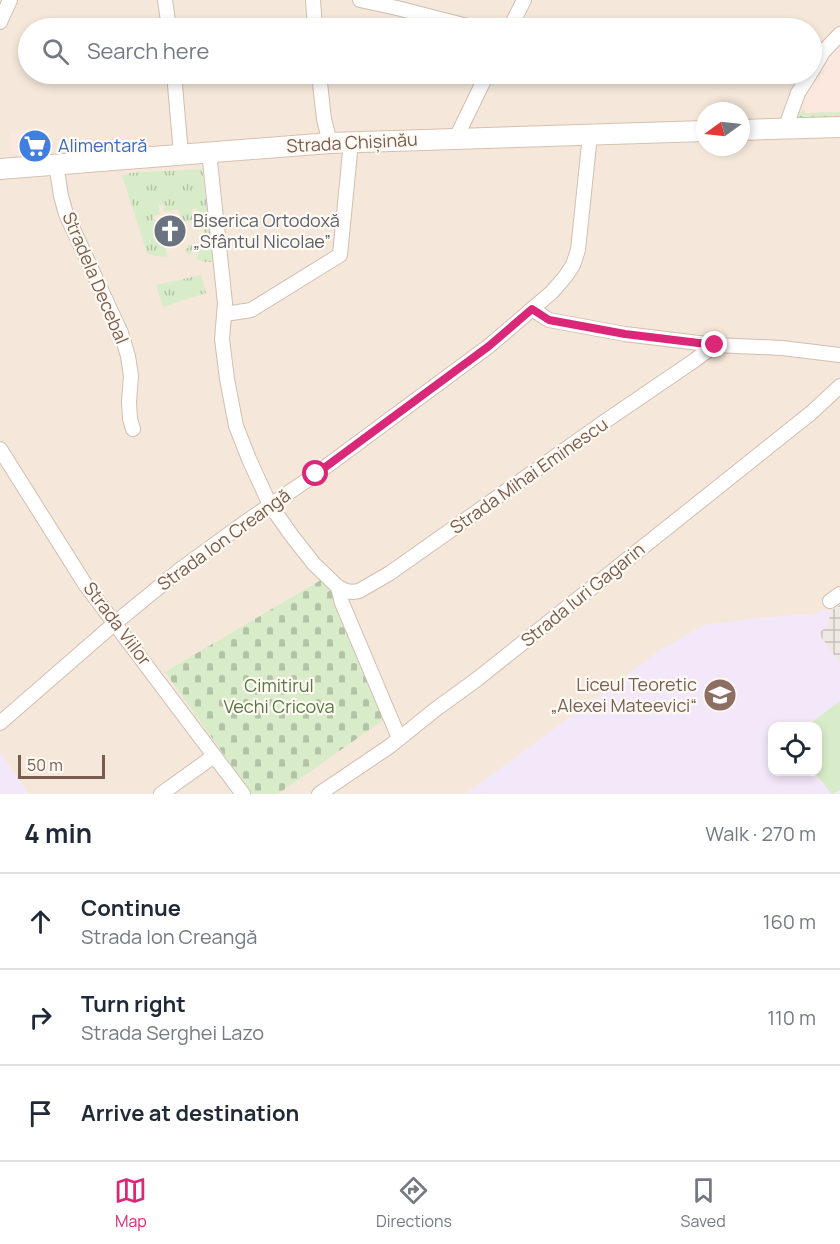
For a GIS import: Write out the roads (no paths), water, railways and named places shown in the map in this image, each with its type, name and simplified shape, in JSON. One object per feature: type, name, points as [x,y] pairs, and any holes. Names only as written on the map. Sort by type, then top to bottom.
[{"type":"street","points":[[0,22],[10,0]]},
{"type":"street","points":[[165,0],[168,18]]},
{"type":"street","points":[[313,0],[314,18]]},
{"type":"street","points":[[360,0],[436,18]]},
{"type":"street","points":[[515,18],[524,0]]},
{"type":"street","points":[[822,55],[840,34]]},
{"type":"street","points":[[175,84],[181,154]]},
{"type":"street","points":[[320,84],[324,119],[330,143]]},
{"type":"street","points":[[456,138],[482,84]]},
{"type":"street","points":[[785,129],[804,84]]},
{"type":"street","points":[[750,130],[840,127]]},
{"type":"street","name":"Strada Chișinău","points":[[0,169],[330,143],[696,131]]},
{"type":"street","name":"Strada Ion Creangă","points":[[0,723],[181,569],[316,474],[471,360],[552,292],[573,265],[578,250],[590,135]]},
{"type":"street","points":[[225,314],[250,310],[340,255],[351,142]]},
{"type":"street","points":[[208,152],[225,303],[222,339],[236,426],[270,505],[314,564],[338,587],[342,603],[399,738]]},
{"type":"street","name":"Stradela Decebal","points":[[56,164],[66,214],[121,333],[128,356],[131,376],[130,419],[133,429]]},
{"type":"street","points":[[532,309],[549,320],[625,334],[715,345],[782,348],[840,355]]},
{"type":"street","name":"Strada Mihai Eminescu","points":[[338,587],[346,591],[359,591],[390,573],[715,345]]},
{"type":"street","name":"Strada Iuri Gagarin","points":[[319,794],[476,680],[812,413],[840,387]]},
{"type":"street","name":"Strada Viilor","points":[[0,449],[86,584],[243,794]]},
{"type":"street","points":[[161,794],[214,756]]},
{"type":"place","name":"Alimentară","points":[[35,146]]},
{"type":"place","name":"Biserica Ortodoxă „Sfântul Nicolae”","points":[[170,231]]},
{"type":"place","name":"Liceul Teoretic „Alexei Mateevici“","points":[[720,695]]},
{"type":"park label","name":"Cimitirul Vechi Cricova","points":[[279,696]]}]
